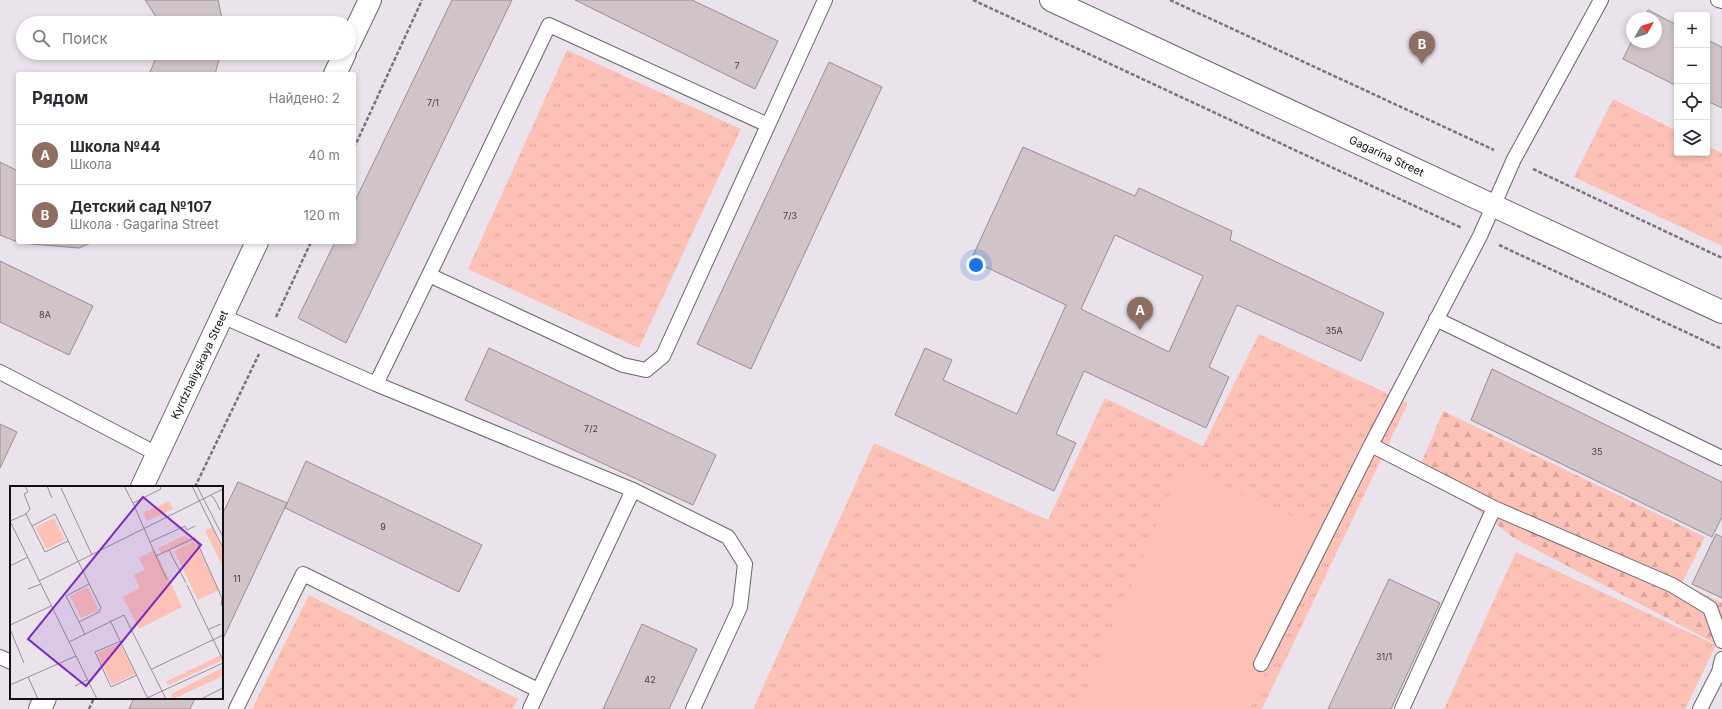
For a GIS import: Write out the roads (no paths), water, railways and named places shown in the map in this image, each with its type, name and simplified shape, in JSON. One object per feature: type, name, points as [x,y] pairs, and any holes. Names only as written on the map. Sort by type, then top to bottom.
[{"type":"street","points":[[356,29],[370,0]]},
{"type":"street","name":"Gagarina Street","points":[[1051,0],[1722,312]]},
{"type":"street","points":[[336,72],[342,60]]},
{"type":"street","name":"Kyrdzhaliyskaya Street","points":[[142,486],[256,244]]},
{"type":"street","points":[[40,709],[45,699]]},
{"type":"lane","points":[[429,276],[623,365],[646,370],[663,356],[825,0]]},
{"type":"lane","points":[[1261,664],[1371,445],[1480,236],[1514,159],[1601,0]]},
{"type":"lane","points":[[1718,0],[1722,2]]},
{"type":"lane","points":[[376,384],[549,25],[768,125]]},
{"type":"lane","points":[[222,316],[376,384],[633,490],[728,537],[745,564],[740,607],[693,709]]},
{"type":"lane","points":[[1436,319],[1722,458]]},
{"type":"lane","points":[[0,372],[157,454]]},
{"type":"lane","points":[[1371,445],[1494,508],[1672,585],[1710,608],[1722,641]]},
{"type":"lane","points":[[530,709],[633,490]]},
{"type":"lane","points":[[1402,709],[1494,508]]},
{"type":"lane","points":[[236,709],[303,574],[538,690]]},
{"type":"lane","points":[[0,657],[10,662]]},
{"type":"lane","points":[[1700,709],[1719,672],[1722,659]]},
{"type":"place","name":"Детский сад №107","points":[[1422,64]]},
{"type":"place","name":"Школа №44","points":[[1140,330]]}]
